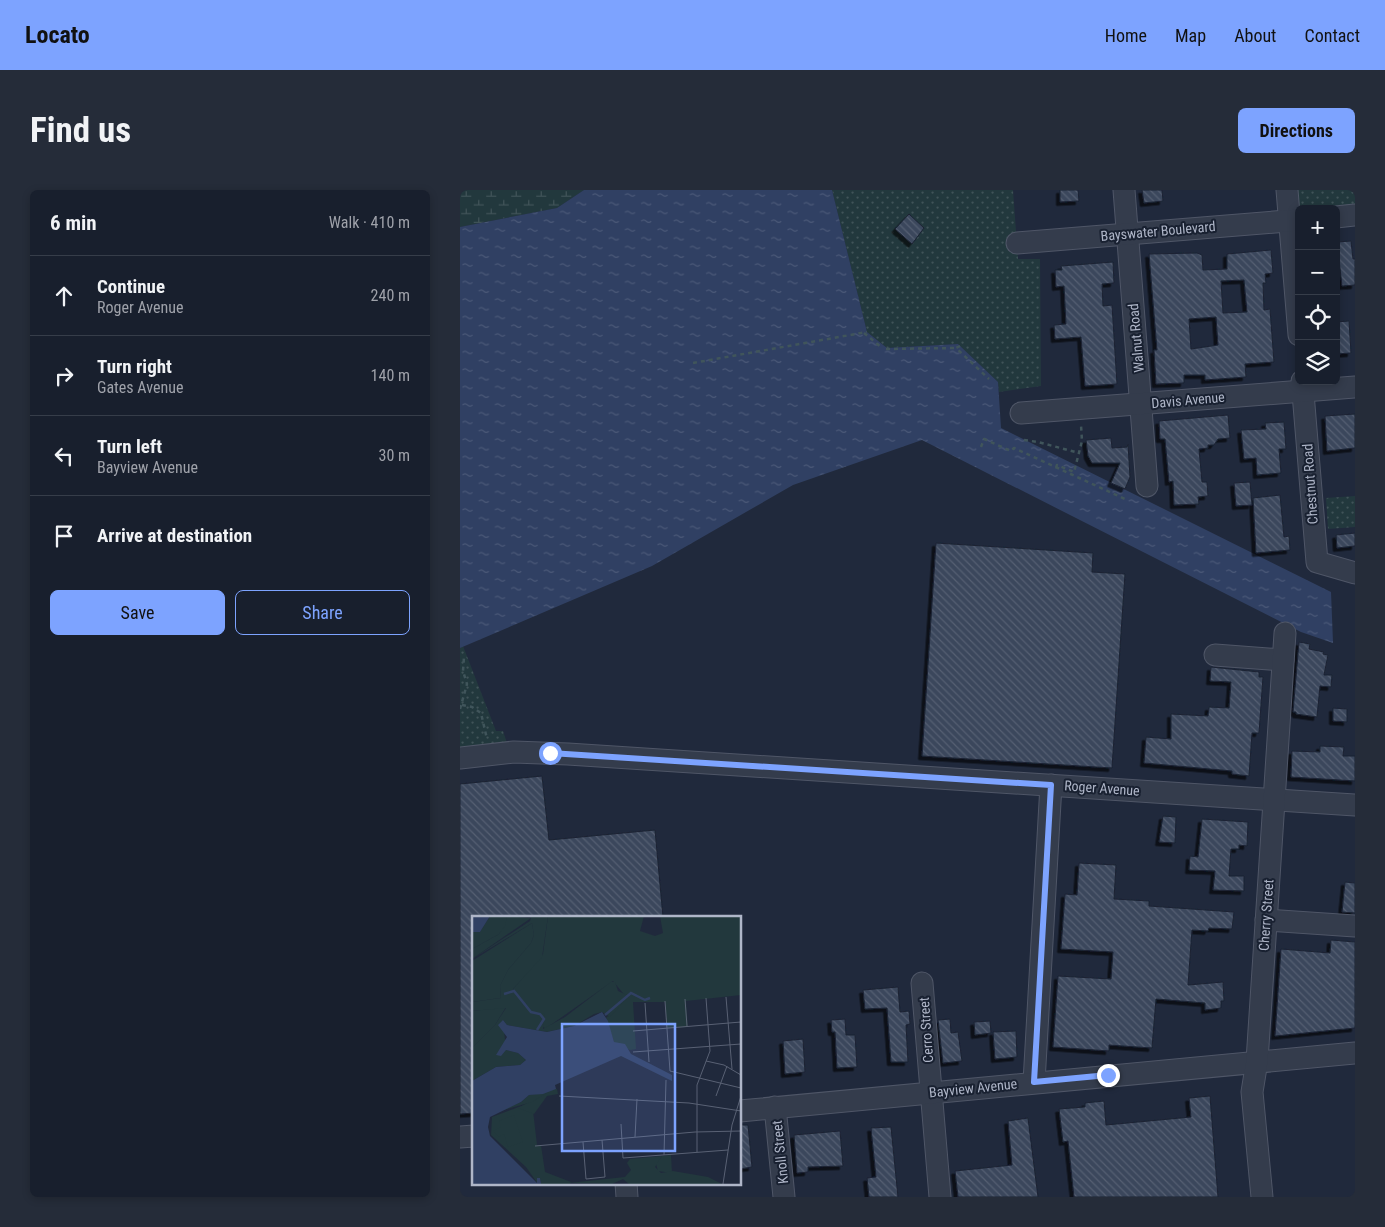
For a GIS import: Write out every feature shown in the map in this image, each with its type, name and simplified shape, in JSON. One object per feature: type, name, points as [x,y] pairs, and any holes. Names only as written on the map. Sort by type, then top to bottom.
[{"type":"street","name":"Walnut Road","points":[[1124,190],[1147,486]]},
{"type":"street","points":[[1287,190],[1294,220],[1297,295]]},
{"type":"street","points":[[1340,217],[1355,215]]},
{"type":"street","name":"Bayswater Boulevard","points":[[1017,243],[1294,220]]},
{"type":"street","name":"Davis Avenue","points":[[1021,414],[1141,404],[1303,386],[1355,387]]},
{"type":"street","name":"Chestnut Road","points":[[1303,386],[1316,562],[1347,571]]},
{"type":"street","name":"Cherry Street","points":[[1262,1197],[1252,1092],[1257,1061],[1285,633]]},
{"type":"street","points":[[1215,655],[1282,660]]},
{"type":"street","name":"Roger Avenue","points":[[460,758],[514,752],[568,754],[1355,805]]},
{"type":"street","points":[[1034,1082],[1051,785]]},
{"type":"street","points":[[1266,920],[1355,926]]},
{"type":"street","name":"Cerro Street","points":[[922,983],[940,1197]]},
{"type":"street","name":"Bayview Avenue","points":[[741,1111],[1355,1053]]},
{"type":"street","name":"Knoll Street","points":[[775,1107],[784,1197]]},
{"type":"street","points":[[626,1184],[627,1197]]},
{"type":"path","points":[[693,363],[865,333],[881,347]]},
{"type":"path","points":[[886,349],[956,348],[960,346]]},
{"type":"path","points":[[956,348],[988,379]]},
{"type":"path","points":[[1056,468],[1057,465],[1074,472],[1082,441],[1080,409]]},
{"type":"path","points":[[981,447],[984,439],[1011,451],[1014,448],[1125,499]]},
{"type":"path","points":[[1024,440],[1079,453]]},
{"type":"path","points":[[464,657],[462,670],[467,684],[461,707],[472,707],[482,712],[487,742]]},
{"type":"green space","points":[[460,190],[584,190],[557,208],[460,227]]},
{"type":"green space","points":[[832,190],[1013,190],[1018,259],[1040,259],[1041,386],[999,392],[998,382],[958,344],[887,348],[867,332]]},
{"type":"green space","points":[[1287,190],[1355,190],[1355,215],[1340,210],[1340,205],[1296,205]]},
{"type":"green space","points":[[1355,496],[1355,527],[1328,529],[1326,498]]},
{"type":"green space","points":[[463,646],[496,731],[503,731],[508,746],[460,750],[460,648]]},
{"type":"water","points":[[584,190],[832,190],[867,332],[887,348],[958,344],[998,382],[1001,428],[1331,592],[1333,643],[1301,632],[922,440],[793,485],[652,566],[460,648],[460,227],[557,208]]},
{"type":"building","points":[[1060,190],[1078,190],[1079,201],[1060,202]]},
{"type":"building","points":[[1142,190],[1162,190],[1163,201],[1144,203]]},
{"type":"building","points":[[909,214],[924,228],[912,244],[895,229]]},
{"type":"building","points":[[1351,241],[1353,259],[1355,259],[1355,285],[1342,286],[1340,242]]},
{"type":"building","points":[[1271,250],[1273,273],[1265,274],[1266,283],[1263,283],[1264,310],[1270,309],[1274,362],[1245,364],[1246,377],[1205,380],[1205,375],[1184,375],[1184,383],[1156,384],[1154,350],[1157,350],[1149,254],[1197,253],[1202,255],[1203,270],[1227,269],[1227,254]],"holes":[[[1244,280],[1247,312],[1223,313],[1221,281]],[[1216,317],[1218,345],[1191,349],[1189,319]]]},
{"type":"building","points":[[1113,262],[1114,283],[1102,284],[1103,306],[1112,305],[1117,384],[1085,386],[1081,337],[1055,339],[1054,325],[1066,324],[1064,286],[1056,287],[1055,270],[1062,270],[1061,266]]},
{"type":"building","points":[[1349,321],[1351,353],[1340,354],[1340,322]]},
{"type":"building","points":[[1355,414],[1355,448],[1327,451],[1325,416]]},
{"type":"building","points":[[1228,415],[1230,438],[1218,439],[1214,445],[1208,445],[1208,448],[1199,449],[1202,482],[1207,482],[1208,496],[1198,497],[1199,504],[1174,505],[1173,481],[1169,482],[1165,439],[1160,439],[1159,421]]},
{"type":"building","points":[[1284,422],[1286,449],[1279,449],[1281,473],[1257,475],[1256,458],[1244,459],[1241,430],[1266,429],[1265,423]]},
{"type":"building","points":[[1111,438],[1112,448],[1127,447],[1128,444],[1130,477],[1125,489],[1111,483],[1120,463],[1092,463],[1088,456],[1086,440]]},
{"type":"building","points":[[1250,482],[1252,505],[1236,506],[1234,483]]},
{"type":"building","points":[[1280,495],[1284,537],[1289,536],[1290,550],[1256,553],[1253,498]]},
{"type":"building","points":[[1355,533],[1355,546],[1337,548],[1336,535]]},
{"type":"building","points":[[936,543],[1093,553],[1092,572],[1125,574],[1112,768],[922,756]]},
{"type":"building","points":[[1299,642],[1310,644],[1309,649],[1324,652],[1323,654],[1328,655],[1324,675],[1332,675],[1331,687],[1320,686],[1317,717],[1293,712]]},
{"type":"building","points":[[1211,667],[1259,672],[1259,677],[1263,677],[1259,733],[1252,733],[1249,776],[1232,774],[1232,771],[1144,763],[1146,737],[1171,739],[1171,714],[1208,716],[1209,707],[1229,708],[1231,682],[1210,681]]},
{"type":"building","points":[[1333,708],[1347,709],[1347,722],[1333,721]]},
{"type":"building","points":[[1320,746],[1344,747],[1343,756],[1355,756],[1355,781],[1291,777],[1292,751],[1320,752]]},
{"type":"building","points":[[542,776],[549,840],[655,830],[663,916],[472,916],[472,1113],[460,1114],[460,784]]},
{"type":"building","points":[[1163,816],[1176,817],[1175,843],[1159,842]]},
{"type":"building","points":[[1202,819],[1248,822],[1247,846],[1239,845],[1239,849],[1231,849],[1229,876],[1244,876],[1244,891],[1213,890],[1215,871],[1189,870],[1190,856],[1198,857]]},
{"type":"building","points":[[1079,863],[1116,865],[1114,899],[1149,901],[1149,906],[1234,912],[1232,929],[1209,928],[1208,931],[1192,930],[1188,985],[1223,982],[1224,1001],[1221,1001],[1221,1008],[1205,1010],[1205,1003],[1156,999],[1152,1048],[1109,1045],[1109,1051],[1053,1047],[1058,976],[1111,979],[1113,952],[1061,949],[1065,894],[1077,895]]},
{"type":"building","points":[[1345,882],[1355,883],[1355,913],[1342,912]]},
{"type":"building","points":[[1331,940],[1355,942],[1355,1028],[1275,1036],[1281,949],[1330,953]]},
{"type":"building","points":[[898,987],[900,1012],[909,1011],[910,1024],[906,1025],[908,1062],[891,1062],[887,1008],[865,1009],[863,990]]},
{"type":"building","points":[[845,1019],[846,1035],[855,1035],[857,1067],[837,1068],[835,1032],[832,1032],[831,1020]]},
{"type":"building","points":[[950,1019],[951,1033],[958,1032],[962,1061],[943,1063],[938,1020]]},
{"type":"building","points":[[990,1021],[991,1033],[975,1035],[974,1022]]},
{"type":"building","points":[[1016,1031],[1017,1057],[995,1059],[993,1032]]},
{"type":"building","points":[[803,1039],[805,1072],[785,1074],[783,1041]]},
{"type":"building","points":[[1210,1096],[1218,1197],[1074,1197],[1068,1141],[1063,1142],[1059,1109],[1085,1107],[1085,1103],[1104,1101],[1106,1125],[1191,1117],[1189,1098]]},
{"type":"building","points":[[1028,1118],[1038,1197],[958,1197],[955,1171],[1012,1165],[1008,1121]]},
{"type":"building","points":[[741,1125],[748,1125],[752,1167],[741,1169]]},
{"type":"building","points":[[891,1127],[898,1197],[869,1197],[867,1178],[876,1177],[871,1128]]},
{"type":"building","points":[[840,1131],[843,1166],[808,1167],[808,1172],[797,1173],[794,1135]]},
{"type":"route","points":[[550,753],[1051,785],[1034,1082],[1108,1075]]}]
